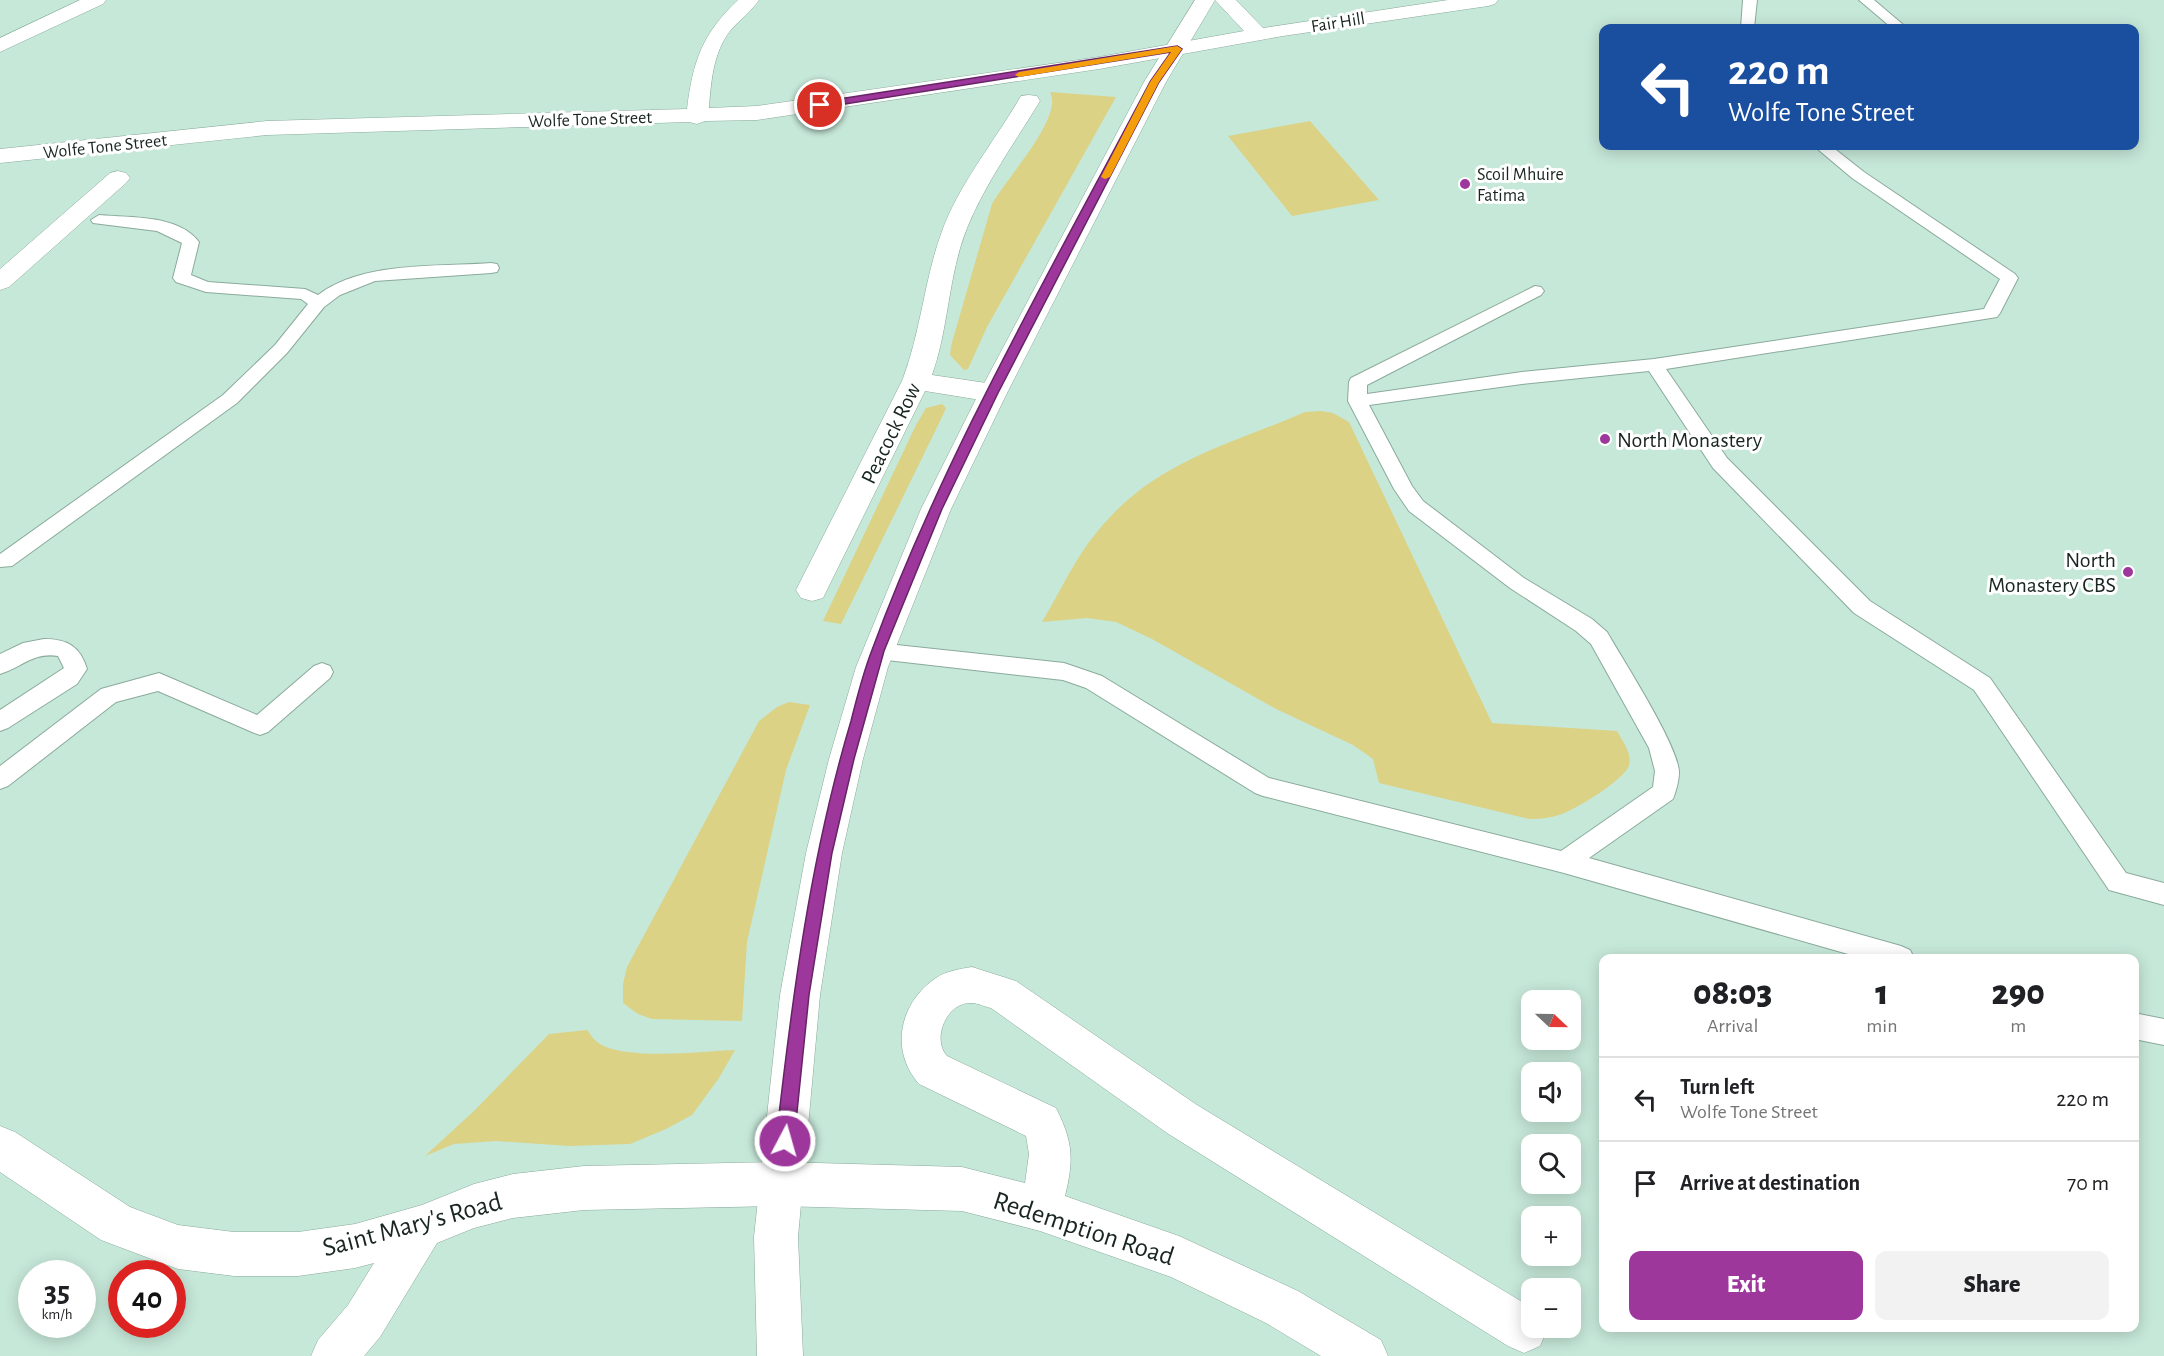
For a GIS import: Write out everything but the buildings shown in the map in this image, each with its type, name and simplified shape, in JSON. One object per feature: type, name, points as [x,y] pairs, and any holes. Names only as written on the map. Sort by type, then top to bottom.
[{"type":"street","points":[[0,46],[96,0]]},
{"type":"street","points":[[697,117],[705,56],[728,19],[749,0]]},
{"type":"street","points":[[780,1356],[776,1237],[800,995],[824,853],[846,759],[878,651],[936,509],[993,393],[1155,82],[1205,0]]},
{"type":"street","points":[[1225,0],[1258,35]]},
{"type":"street","name":"Fair Hill","points":[[1177,49],[1488,0]]},
{"type":"street","name":"Wolfe Tone Street","points":[[0,156],[267,128],[697,117],[811,106],[1177,49]]},
{"type":"street","name":"Peacock Row","points":[[812,590],[916,381],[927,352],[943,266],[955,229],[970,198],[1029,101]]},
{"type":"street","points":[[0,282],[118,177]]},
{"type":"street","points":[[916,381],[993,393]]},
{"type":"street","points":[[1040,1209],[1052,1153],[1050,1137],[1041,1122],[933,1070],[923,1059],[921,1024],[930,1007],[951,989],[972,985],[1002,994],[1182,1119],[1521,1328]]},
{"type":"street","name":"Saint Mary's Road","points":[[0,1147],[117,1224],[178,1247],[234,1254],[298,1254],[355,1246],[422,1227],[474,1206],[513,1196],[584,1188],[780,1184]]},
{"type":"street","name":"Redemption Road","points":[[780,1184],[962,1190],[1040,1209],[1179,1258],[1282,1307],[1365,1356]]},
{"type":"street","points":[[334,1356],[364,1321],[422,1227]]},
{"type":"lane","points":[[1749,24],[1750,0]]},
{"type":"lane","points":[[1866,0],[1895,24]]},
{"type":"lane","points":[[1357,401],[1522,378],[1654,365],[1991,313],[2008,278],[1858,175],[1827,150]]},
{"type":"lane","points":[[99,220],[177,230],[191,242],[182,278],[191,284],[305,294],[318,303]]},
{"type":"lane","points":[[5,561],[230,399],[280,349],[318,303],[334,291],[372,276],[491,268]]},
{"type":"lane","points":[[1535,291],[1358,382],[1357,401],[1404,489],[1416,506],[1517,583],[1584,625],[1599,638],[1660,747],[1668,771],[1664,792],[1564,862]]},
{"type":"lane","points":[[1654,365],[1720,463],[1862,607],[1982,684],[2118,882],[2164,894]]},
{"type":"lane","points":[[0,666],[20,651],[51,647],[65,649],[72,653],[76,669],[69,678],[0,722]]},
{"type":"lane","points":[[878,651],[1064,672],[1094,682],[1263,786],[1564,862],[1887,954]]},
{"type":"lane","points":[[0,779],[109,695],[159,682],[260,726],[322,672]]},
{"type":"lane","points":[[2139,1027],[2164,1032]]},
{"type":"shaded area","points":[[1050,92],[1116,97],[987,327],[968,369],[964,370],[950,355],[951,346],[992,204],[1031,148],[1049,117],[1052,103]]},
{"type":"shaded area","points":[[1310,121],[1379,200],[1292,216],[1228,136]]},
{"type":"shaded area","points":[[942,404],[946,408],[943,415],[841,624],[823,621],[916,425],[926,408]]},
{"type":"shaded area","points":[[1305,412],[1333,413],[1349,422],[1492,723],[1617,731],[1630,761],[1626,771],[1619,778],[1589,800],[1562,814],[1529,819],[1379,783],[1373,759],[1353,745],[1276,709],[1152,639],[1116,622],[1087,618],[1042,622],[1089,542],[1119,508],[1142,488],[1193,458],[1220,446]]},
{"type":"shaded area","points":[[789,702],[810,705],[786,770],[747,942],[742,1021],[652,1019],[638,1014],[623,1003],[623,984],[627,967],[759,721],[777,707]]},
{"type":"shaded area","points":[[587,1030],[596,1041],[623,1051],[662,1054],[735,1050],[719,1078],[692,1115],[630,1144],[569,1146],[496,1141],[454,1144],[425,1156],[475,1110],[549,1034]]},
{"type":"slow traffic","points":[[1019,75],[1177,49],[1155,82],[1105,177]]},
{"type":"place","name":"Scoil Mhuire Fatima","points":[[1465,184]]},
{"type":"place","name":"North Monastery","points":[[1605,439]]},
{"type":"place","name":"North Monastery CBS","points":[[2128,572]]},
{"type":"route","points":[[785,1141],[800,995],[824,853],[846,759],[872,667],[936,509],[993,393],[1155,82],[1177,49],[820,105]]}]
